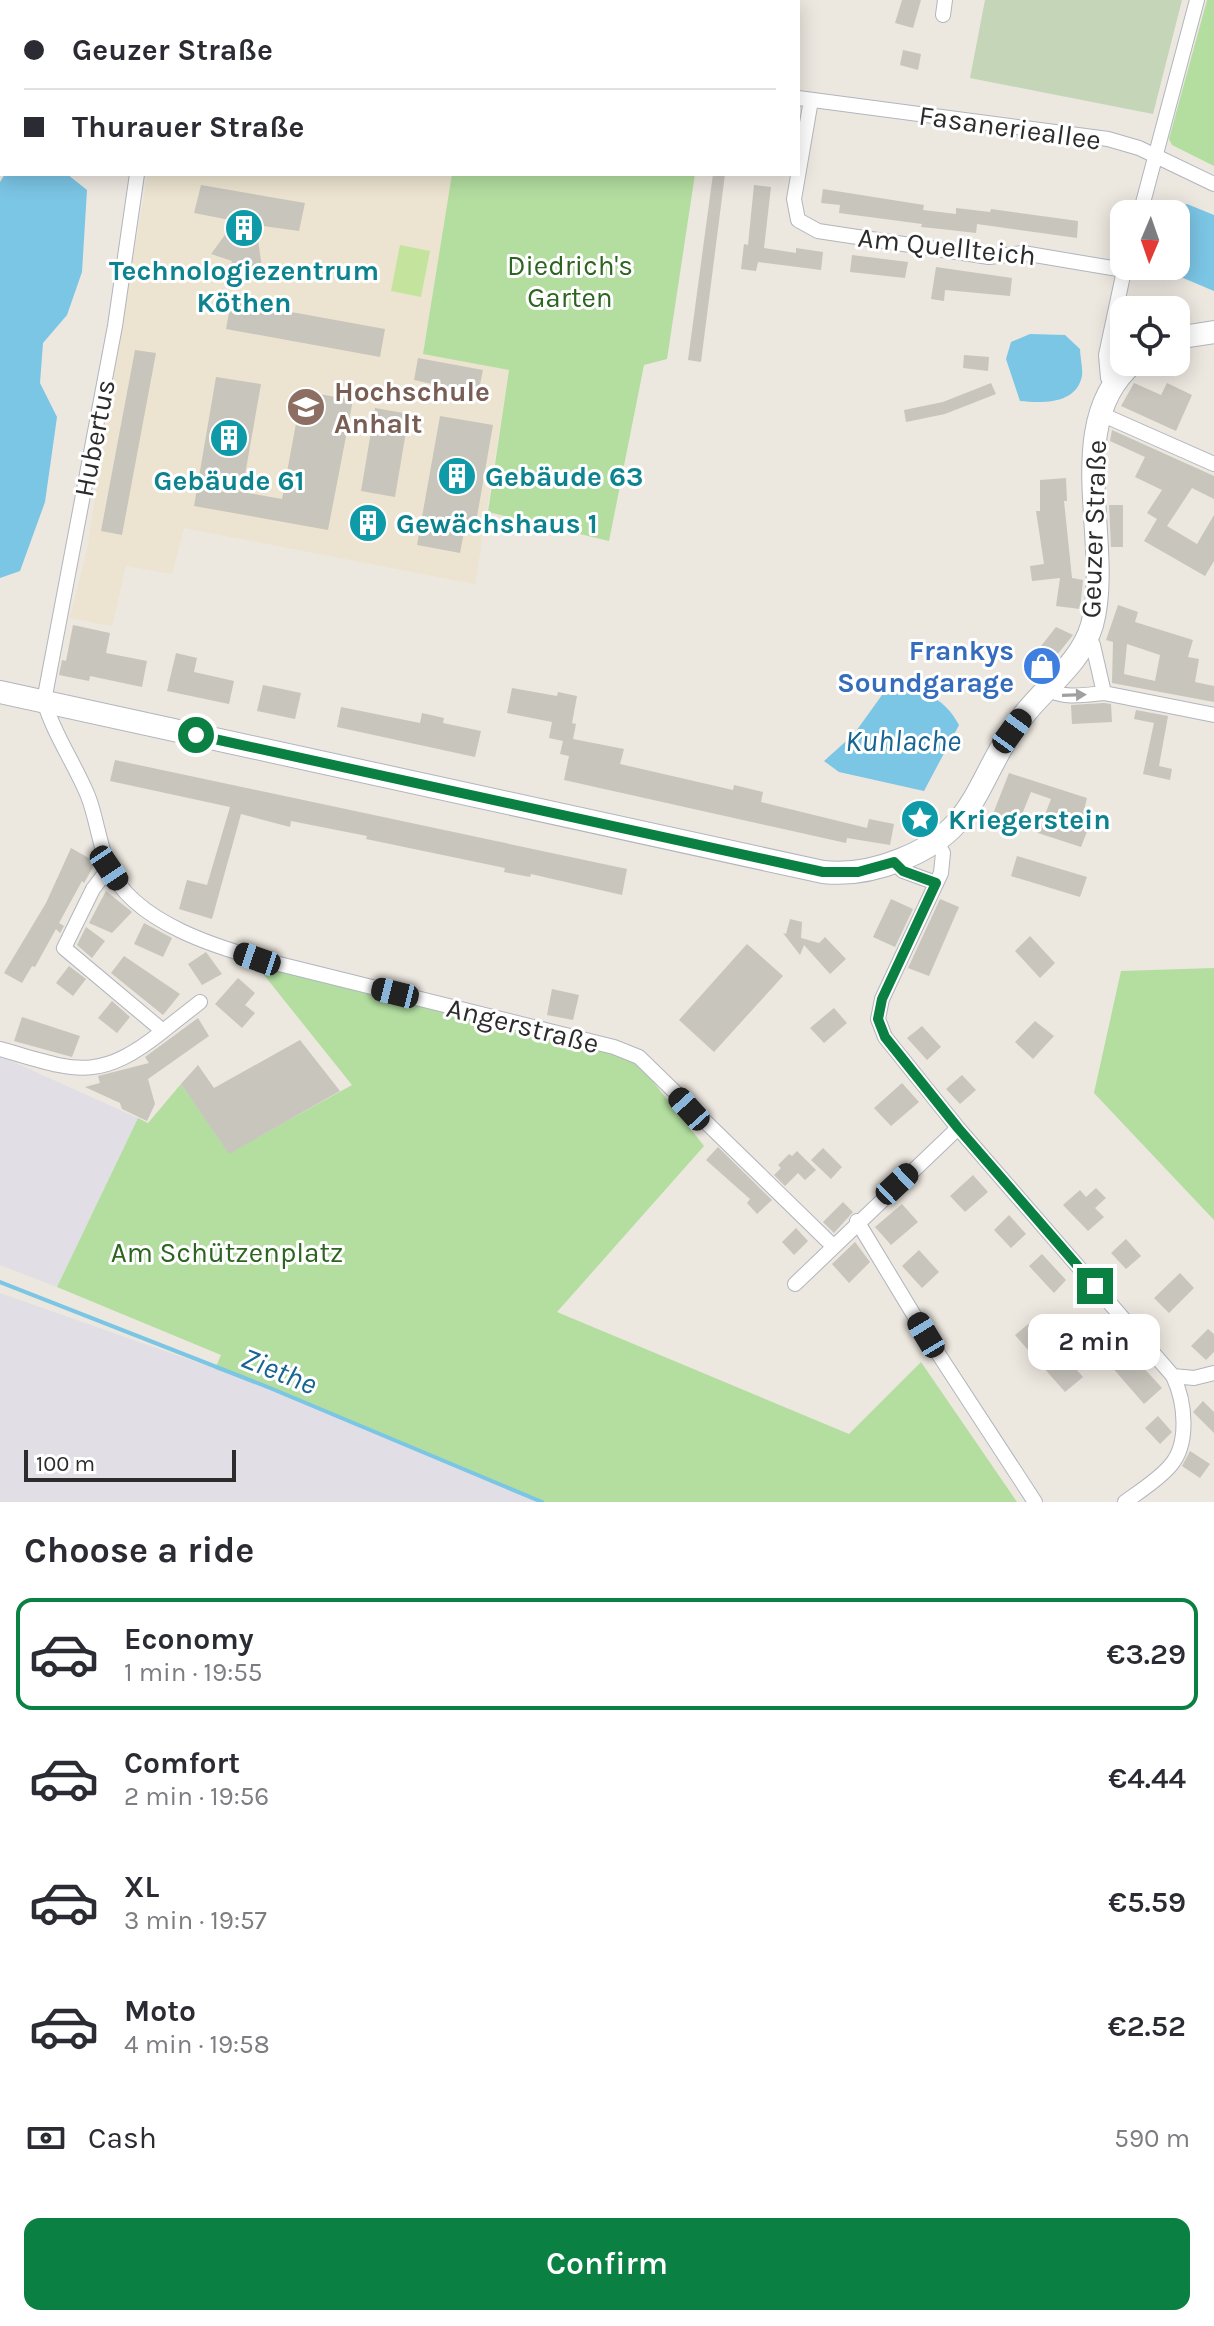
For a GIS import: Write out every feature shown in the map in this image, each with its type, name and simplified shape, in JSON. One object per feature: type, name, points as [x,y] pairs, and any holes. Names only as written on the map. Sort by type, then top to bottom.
[{"type":"main road","points":[[1190,336],[1214,332]]},
{"type":"main road","name":"Geuzer Straße","points":[[0,692],[823,872],[858,872],[894,862],[937,842],[960,822],[1012,731],[1075,658],[1088,637],[1096,594],[1094,454],[1101,414],[1121,376]]},
{"type":"street","points":[[1144,200],[1197,0]]},
{"type":"street","name":"Fasanerieallee","points":[[804,99],[1108,139],[1155,155],[1214,184]]},
{"type":"street","name":"Am Quellteich","points":[[800,139],[804,99]]},
{"type":"street","name":"Hubertus","points":[[44,701],[115,326],[137,176]]},
{"type":"street","name":"Am Quellteich","points":[[796,176],[794,199],[798,220],[818,231],[989,257],[1023,253],[1110,266]]},
{"type":"street","points":[[1115,383],[1108,378],[1106,355],[1122,280]]},
{"type":"street","points":[[1101,414],[1214,464]]},
{"type":"street","points":[[1088,637],[1093,645],[1104,693]]},
{"type":"street","points":[[1047,689],[1056,695],[1104,693],[1214,715]]},
{"type":"street","name":"Angerstraße","points":[[44,701],[49,719],[88,797],[109,868],[125,891],[146,912],[228,949],[275,963],[614,1047],[639,1057],[833,1246]]},
{"type":"street","points":[[937,842],[943,853],[943,863],[882,999],[878,1019],[885,1037],[958,1128],[1173,1376],[1182,1393],[1181,1448],[1171,1466],[1125,1502]]},
{"type":"street","points":[[894,862],[903,871],[936,883]]},
{"type":"street","points":[[109,868],[93,889],[64,948],[163,1031]]},
{"type":"street","points":[[0,1049],[83,1070],[134,1055],[200,1002]]},
{"type":"street","points":[[795,1284],[857,1221],[958,1128]]},
{"type":"street","points":[[857,1221],[926,1335],[1035,1502]]},
{"type":"street","points":[[1173,1376],[1194,1378],[1214,1373]]},
{"type":"shaded area","name":"Hochschule Anhalt","points":[[148,176],[452,176],[423,353],[509,370],[475,584],[184,528],[172,574],[126,566],[112,626],[70,618],[88,545],[121,325]]},
{"type":"shaded area","points":[[0,1056],[138,1118],[57,1287],[0,1265]]},
{"type":"shaded area","points":[[0,1293],[270,1388],[541,1502],[0,1502]]},
{"type":"green space","points":[[985,0],[1182,0],[1153,114],[970,78]]},
{"type":"green space","points":[[1207,0],[1214,0],[1214,166],[1172,145],[1169,139]]},
{"type":"green space","name":"Diedrich's Garten","points":[[452,176],[695,176],[667,359],[644,365],[609,541],[488,512],[509,370],[423,354]]},
{"type":"green space","points":[[400,245],[430,251],[421,297],[391,291]]},
{"type":"green space","name":"Am Schützenplatz","points":[[256,965],[636,1060],[704,1146],[557,1312],[849,1434],[921,1362],[1017,1502],[542,1502],[270,1388],[215,1369],[221,1355],[57,1287],[138,1118],[148,1123],[181,1084],[229,1153],[352,1085]]},
{"type":"green space","points":[[1214,968],[1214,1220],[1094,1093],[1121,971]]},
{"type":"water","points":[[4,176],[70,176],[87,190],[82,272],[67,315],[43,343],[40,383],[57,417],[45,502],[20,571],[0,578],[0,182]]},
{"type":"water","points":[[1190,205],[1214,215],[1214,291],[1188,280]]},
{"type":"water","points":[[1030,334],[1065,335],[1080,349],[1082,376],[1079,385],[1066,397],[1048,402],[1020,401],[1006,359],[1011,342]]},
{"type":"water","name":"Kuhlache","points":[[887,688],[920,692],[938,700],[959,725],[924,791],[839,772],[824,761],[854,734]]},
{"type":"building","points":[[902,0],[921,0],[913,28],[895,23]]},
{"type":"building","points":[[903,50],[921,54],[918,70],[900,65]]},
{"type":"building","points":[[713,176],[725,176],[701,362],[688,360]]},
{"type":"building","name":"Technologiezentrum Köthen","points":[[201,185],[305,203],[299,231],[256,225],[262,268],[230,266],[232,261],[211,254],[235,221],[194,213]]},
{"type":"building","points":[[754,185],[771,187],[764,248],[796,253],[796,248],[823,252],[821,270],[758,262],[756,271],[741,269],[744,244],[748,245]]},
{"type":"building","points":[[823,189],[924,205],[923,210],[956,214],[956,208],[990,212],[991,209],[1078,221],[1077,238],[977,224],[976,233],[839,213],[840,205],[821,203]]},
{"type":"building","points":[[852,255],[908,262],[905,278],[850,272]]},
{"type":"building","points":[[936,267],[1012,278],[1010,296],[945,290],[944,301],[931,299]]},
{"type":"building","points":[[231,301],[385,329],[380,357],[226,329]]},
{"type":"building","points":[[135,350],[156,353],[122,535],[101,531]]},
{"type":"building","points":[[964,355],[989,357],[988,371],[963,368]]},
{"type":"building","points":[[418,358],[483,370],[478,394],[414,380]]},
{"type":"building","points":[[216,377],[261,384],[242,492],[282,499],[302,391],[353,400],[328,530],[194,506]]},
{"type":"building","points":[[991,383],[996,394],[945,414],[906,422],[904,410],[943,402]]},
{"type":"building","points":[[1134,383],[1161,395],[1167,383],[1192,395],[1176,431],[1121,406]]},
{"type":"building","points":[[375,408],[409,414],[395,497],[361,491]]},
{"type":"building","name":"Gebäude 63","points":[[440,416],[493,425],[475,528],[465,527],[460,553],[417,545]]},
{"type":"building","points":[[1112,430],[1214,476],[1214,499],[1192,488],[1167,526],[1197,544],[1214,515],[1214,561],[1205,576],[1144,541],[1157,519],[1147,513],[1162,490],[1135,477],[1145,457],[1110,441]]},
{"type":"building","points":[[1066,478],[1067,501],[1064,501],[1072,578],[1083,580],[1080,609],[1056,606],[1060,578],[1032,581],[1030,566],[1044,564],[1036,511],[1040,511],[1040,480]]},
{"type":"building","points":[[1109,505],[1123,505],[1123,547],[1111,547]]},
{"type":"building","name":"Gewächshaus 1","points":[[359,513],[379,517],[376,533],[356,530]]},
{"type":"building","points":[[1118,605],[1138,612],[1135,622],[1193,640],[1188,657],[1199,659],[1195,682],[1214,686],[1214,702],[1112,683],[1113,642],[1106,640]],"holes":[[[1127,644],[1160,655],[1155,681],[1124,674]]]},
{"type":"building","points":[[73,625],[110,633],[106,653],[147,661],[142,687],[90,676],[89,681],[59,675],[62,660],[66,661]]},
{"type":"building","points":[[1056,627],[1073,635],[1037,680],[1023,669]]},
{"type":"building","points":[[176,653],[197,658],[194,672],[234,681],[229,704],[167,691]]},
{"type":"building","points":[[263,685],[301,693],[295,719],[257,711]]},
{"type":"building","points":[[512,688],[557,696],[558,692],[577,696],[572,723],[576,724],[573,739],[624,749],[620,764],[733,790],[734,785],[763,792],[761,802],[867,828],[869,819],[894,824],[890,845],[847,838],[846,843],[564,780],[569,756],[560,754],[563,741],[549,738],[552,722],[507,713]]},
{"type":"building","points":[[1111,704],[1112,722],[1072,724],[1071,705]]},
{"type":"building","points":[[341,707],[420,723],[422,713],[444,718],[443,723],[481,731],[475,757],[337,727]]},
{"type":"building","points":[[1136,710],[1168,716],[1159,766],[1172,769],[1170,780],[1143,774],[1154,723],[1134,719]]},
{"type":"building","points":[[115,760],[627,869],[622,895],[531,874],[530,877],[504,872],[505,868],[366,839],[367,836],[291,821],[290,827],[241,814],[212,919],[179,909],[187,880],[207,885],[230,807],[110,781]]},
{"type":"building","points":[[1009,773],[1087,798],[1080,827],[1088,829],[1081,847],[1038,833],[1051,799],[1031,792],[1016,829],[991,819]]},
{"type":"building","points":[[71,848],[96,862],[59,923],[64,926],[60,933],[56,929],[35,967],[32,966],[22,983],[4,973],[46,903]]},
{"type":"building","points":[[1017,856],[1087,877],[1080,897],[1011,876]]},
{"type":"building","points":[[106,891],[132,912],[112,933],[89,923]]},
{"type":"building","points":[[891,899],[913,909],[895,947],[873,937]]},
{"type":"building","points":[[940,899],[959,907],[929,976],[908,968]]},
{"type":"building","points":[[790,919],[802,922],[801,938],[819,943],[825,937],[846,959],[830,974],[804,945],[800,955],[783,933],[786,934]]},
{"type":"building","points":[[144,923],[172,938],[163,957],[134,944]]},
{"type":"building","points":[[86,927],[105,941],[92,958],[77,945]]},
{"type":"building","points":[[1030,936],[1055,963],[1040,978],[1015,951]]},
{"type":"building","points":[[747,944],[783,976],[714,1052],[679,1020]]},
{"type":"building","points":[[206,952],[222,974],[202,985],[188,964]]},
{"type":"building","points":[[124,956],[180,994],[163,1015],[111,973]]},
{"type":"building","points":[[69,966],[86,979],[73,996],[56,983]]},
{"type":"building","points":[[238,978],[255,993],[245,1005],[255,1013],[242,1028],[215,1004]]},
{"type":"building","points":[[552,989],[579,995],[573,1020],[547,1015]]},
{"type":"building","points":[[112,1001],[130,1017],[117,1033],[98,1018]]},
{"type":"building","points":[[834,1008],[847,1023],[824,1043],[810,1028]]},
{"type":"building","points":[[22,1017],[80,1036],[72,1057],[14,1041]]},
{"type":"building","points":[[198,1018],[209,1036],[148,1079],[155,1104],[147,1121],[122,1109],[120,1103],[85,1087],[100,1083],[98,1076],[149,1063],[145,1057]]},
{"type":"building","points":[[1035,1021],[1054,1036],[1033,1059],[1015,1042]]},
{"type":"building","points":[[922,1026],[941,1047],[927,1060],[907,1038]]},
{"type":"building","points":[[300,1040],[340,1091],[229,1154],[181,1084],[198,1065],[214,1088]]},
{"type":"building","points":[[962,1075],[976,1090],[960,1104],[946,1089]]},
{"type":"building","points":[[902,1083],[919,1102],[891,1126],[874,1108]]},
{"type":"building","points":[[718,1147],[772,1200],[757,1214],[747,1203],[750,1199],[706,1160]]},
{"type":"building","points":[[823,1148],[842,1167],[831,1179],[811,1160]]},
{"type":"building","points":[[797,1151],[816,1170],[805,1180],[798,1173],[785,1186],[774,1175],[781,1168],[778,1165]]},
{"type":"building","points":[[973,1175],[988,1192],[965,1212],[950,1196]]},
{"type":"building","points":[[1096,1188],[1106,1198],[1095,1208],[1104,1217],[1088,1231],[1063,1205],[1080,1190],[1086,1197]]},
{"type":"building","points":[[843,1202],[853,1212],[834,1233],[823,1222]]},
{"type":"building","points":[[902,1204],[918,1222],[891,1245],[875,1227]]},
{"type":"building","points":[[1009,1215],[1026,1234],[1011,1248],[994,1230]]},
{"type":"building","points":[[796,1228],[808,1241],[794,1255],[782,1242]]},
{"type":"building","points":[[1126,1239],[1141,1256],[1126,1269],[1111,1253]]},
{"type":"building","points":[[855,1242],[870,1262],[849,1283],[832,1264]]},
{"type":"building","points":[[919,1250],[939,1272],[922,1288],[902,1266]]},
{"type":"building","points":[[1042,1254],[1066,1280],[1054,1293],[1029,1266]]},
{"type":"building","points":[[1180,1273],[1194,1288],[1169,1313],[1154,1298]]},
{"type":"building","points":[[1033,1320],[1083,1377],[1065,1392],[1015,1335]]},
{"type":"building","points":[[1208,1329],[1214,1334],[1214,1352],[1206,1360],[1191,1346]]},
{"type":"building","points":[[1121,1343],[1162,1388],[1144,1404],[1104,1358]]},
{"type":"building","points":[[1203,1401],[1214,1412],[1214,1433],[1193,1412]]},
{"type":"building","points":[[1158,1416],[1172,1432],[1160,1444],[1145,1428]]},
{"type":"building","points":[[1190,1451],[1210,1464],[1200,1478],[1182,1466]]},
{"type":"waterway","name":"Ziethe","points":[[0,1282],[270,1388],[542,1502]]},
{"type":"place","name":"Technologiezentrum Köthen","points":[[244,228]]},
{"type":"place","name":"Hochschule Anhalt","points":[[306,407]]},
{"type":"place","name":"Gebäude 61","points":[[229,438]]},
{"type":"place","name":"Gebäude 63","points":[[457,476]]},
{"type":"place","name":"Gewächshaus 1","points":[[368,523]]},
{"type":"place","name":"Frankys Soundgarage","points":[[1042,666]]},
{"type":"place","name":"Kriegerstein","points":[[920,819]]},
{"type":"route","points":[[196,735],[823,872],[858,872],[894,862],[903,871],[936,883],[882,999],[878,1019],[885,1037],[958,1128],[1095,1286]]}]
